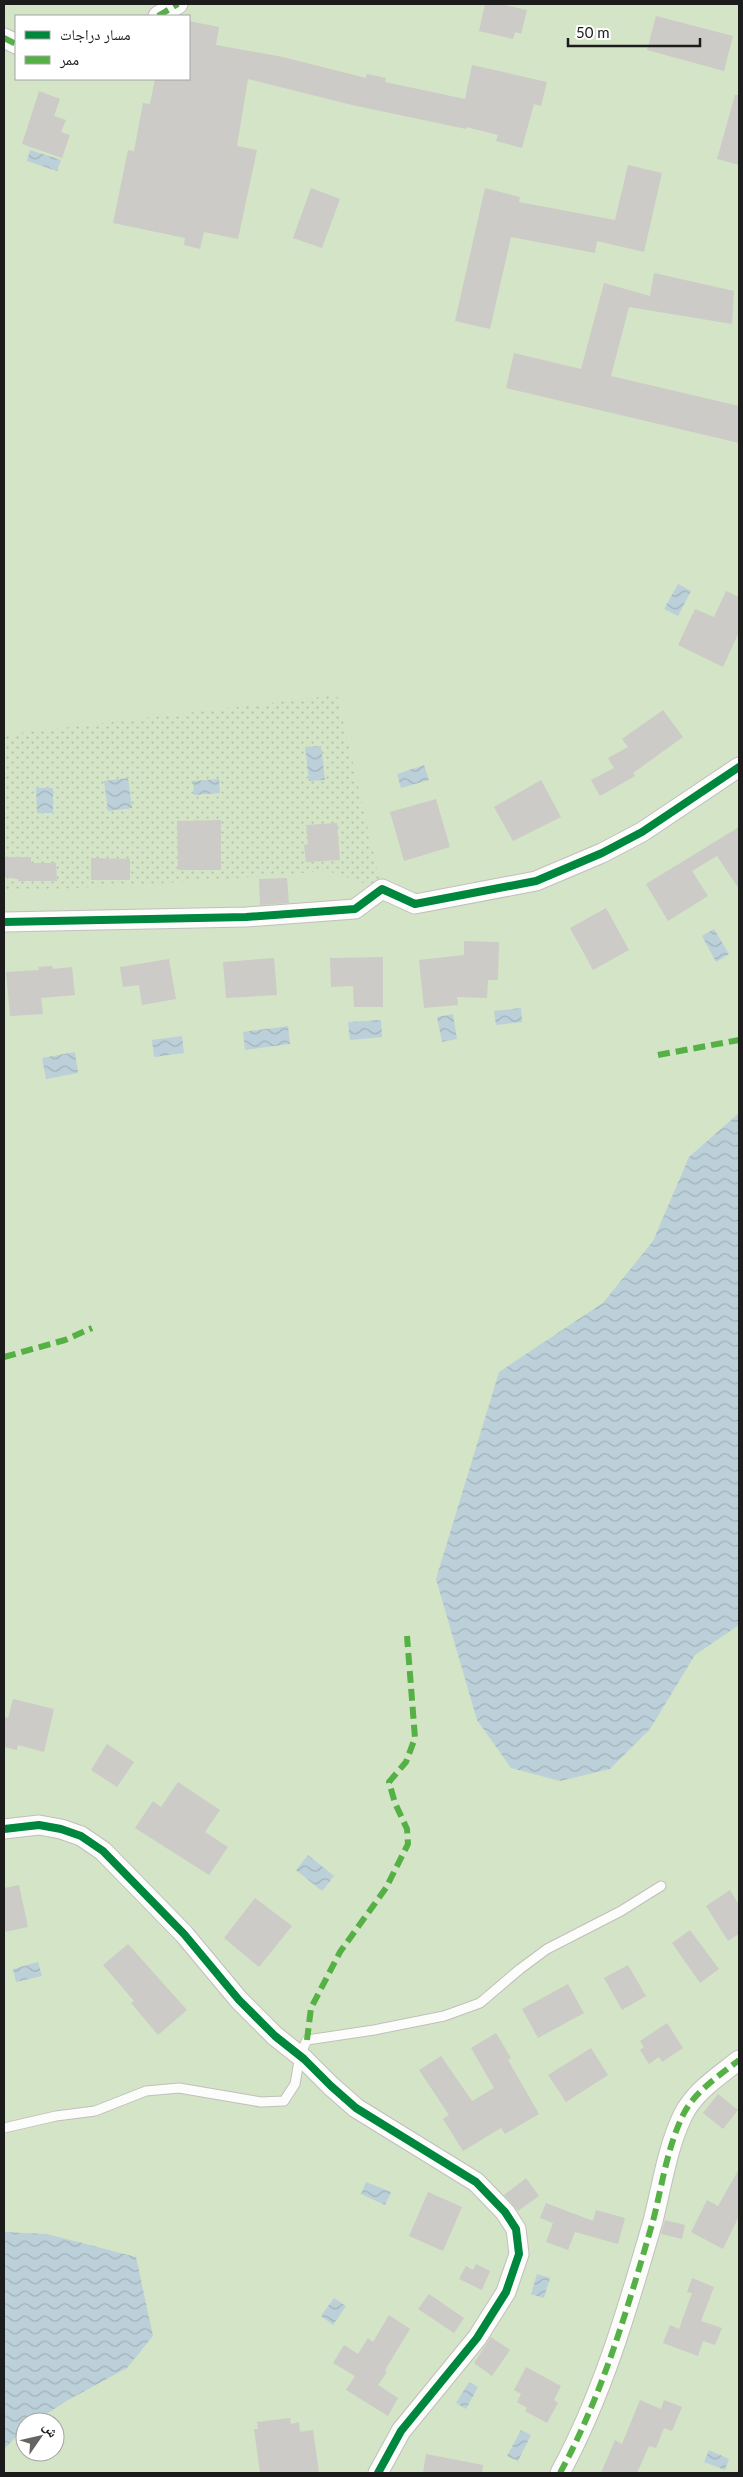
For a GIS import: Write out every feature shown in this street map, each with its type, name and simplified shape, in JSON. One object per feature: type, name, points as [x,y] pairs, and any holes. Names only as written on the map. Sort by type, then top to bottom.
[{"type":"street","points":[[160,15],[178,4]]},
{"type":"street","points":[[4,922],[170,920],[303,913],[355,909],[382,889],[415,904],[503,888],[536,881],[618,845],[667,816],[739,767]]},
{"type":"street","points":[[4,1829],[39,1825],[61,1829],[81,1836],[103,1851],[184,1934],[240,2000],[275,2036],[300,2055],[356,2108],[476,2182],[504,2212],[516,2230],[519,2241],[517,2267],[506,2292],[478,2338],[401,2431],[378,2473]]},
{"type":"street","points":[[560,2473],[576,2445],[604,2380],[653,2220],[671,2148],[683,2114],[701,2090],[739,2060]]},
{"type":"lane","points":[[4,2128],[56,2116],[95,2111],[146,2091],[162,2089],[179,2088],[261,2102],[284,2101],[295,2084],[300,2055],[307,2040],[374,2030],[444,2016],[480,2003],[520,1969],[547,1950],[621,1911],[661,1886]]},
{"type":"green space","points":[[4,4],[739,4],[739,2473],[4,2473]]},
{"type":"green space","points":[[337,695],[382,889],[328,871],[201,881],[4,892],[4,735]]},
{"type":"water","points":[[30,150],[61,160],[57,171],[27,161]]},
{"type":"water","points":[[678,584],[691,591],[678,616],[664,609]]},
{"type":"water","points":[[321,746],[325,780],[309,781],[305,747]]},
{"type":"water","points":[[424,765],[429,780],[401,788],[397,774]]},
{"type":"water","points":[[128,778],[132,808],[108,811],[104,781]]},
{"type":"water","points":[[219,779],[220,793],[194,795],[193,781]]},
{"type":"water","points":[[36,788],[53,788],[53,813],[37,813]]},
{"type":"water","points":[[714,929],[729,954],[716,962],[702,936]]},
{"type":"water","points":[[521,1008],[522,1022],[496,1025],[494,1011]]},
{"type":"water","points":[[453,1014],[457,1039],[442,1042],[437,1017]]},
{"type":"water","points":[[381,1020],[382,1037],[350,1040],[348,1022]]},
{"type":"water","points":[[288,1026],[290,1044],[245,1050],[243,1032]]},
{"type":"water","points":[[182,1036],[184,1053],[154,1057],[152,1040]]},
{"type":"water","points":[[75,1052],[78,1073],[46,1079],[42,1058]]},
{"type":"water","points":[[739,1113],[739,1625],[695,1655],[650,1729],[610,1769],[560,1781],[511,1768],[477,1720],[436,1579],[499,1372],[603,1303],[653,1241],[689,1157]]},
{"type":"water","points":[[308,1855],[334,1876],[322,1891],[296,1870]]},
{"type":"water","points":[[38,1962],[42,1976],[16,1982],[13,1969]]},
{"type":"water","points":[[366,2182],[391,2192],[385,2205],[361,2194]]},
{"type":"water","points":[[4,2232],[47,2234],[136,2257],[153,2336],[127,2368],[49,2412],[15,2412],[15,2438],[4,2449]]},
{"type":"water","points":[[537,2274],[550,2278],[544,2298],[531,2294]]},
{"type":"water","points":[[334,2298],[346,2306],[333,2325],[321,2316]]},
{"type":"water","points":[[469,2382],[478,2387],[466,2409],[456,2403]]},
{"type":"water","points":[[521,2430],[531,2435],[518,2461],[507,2456]]},
{"type":"water","points":[[709,2450],[729,2459],[725,2470],[704,2462]]},
{"type":"building","points":[[485,4],[500,4],[527,10],[521,34],[515,32],[513,39],[479,31]]},
{"type":"building","points":[[656,16],[733,36],[724,71],[647,50]]},
{"type":"building","points":[[190,21],[219,27],[216,45],[283,57],[366,78],[367,74],[386,78],[385,82],[465,99],[472,65],[547,82],[541,106],[534,104],[522,148],[496,141],[498,135],[352,105],[248,79],[237,146],[257,150],[238,239],[204,232],[200,249],[184,245],[185,238],[113,223],[128,150],[134,151],[143,103],[150,104],[155,80],[190,80]]},
{"type":"building","points":[[39,91],[60,99],[54,116],[66,120],[61,132],[70,135],[62,158],[22,144]]},
{"type":"building","points":[[735,95],[739,95],[739,165],[717,159]]},
{"type":"building","points":[[628,165],[662,173],[644,252],[597,241],[595,253],[511,237],[490,329],[455,321],[485,188],[520,197],[519,202],[615,220]]},
{"type":"building","points":[[311,188],[340,199],[322,248],[293,238]]},
{"type":"building","points":[[654,273],[734,291],[732,324],[629,307],[611,376],[739,406],[739,443],[506,388],[514,353],[581,369],[604,283],[650,296]]},
{"type":"building","points":[[726,591],[739,597],[739,632],[723,667],[678,645],[695,609],[714,617]]},
{"type":"building","points":[[663,710],[683,737],[633,773],[635,776],[600,796],[591,780],[614,768],[608,758],[628,747],[622,739]]},
{"type":"building","points":[[541,780],[561,817],[513,841],[494,807]]},
{"type":"building","points":[[436,799],[450,847],[404,861],[390,812]]},
{"type":"building","points":[[221,820],[221,870],[178,870],[177,821]]},
{"type":"building","points":[[337,823],[340,860],[306,862],[304,845],[308,844],[306,825]]},
{"type":"building","points":[[739,827],[739,889],[717,856],[692,871],[708,896],[668,921],[646,884]]},
{"type":"building","points":[[4,857],[31,857],[31,863],[56,863],[57,881],[18,881],[18,879],[4,877]]},
{"type":"building","points":[[91,858],[130,859],[130,880],[91,880]]},
{"type":"building","points":[[287,878],[289,903],[260,905],[259,879]]},
{"type":"building","points":[[606,908],[629,950],[593,970],[570,928]]},
{"type":"building","points":[[464,941],[499,942],[498,980],[488,980],[487,998],[457,997],[458,1005],[424,1008],[419,960],[464,955]]},
{"type":"building","points":[[383,957],[383,1007],[354,1007],[353,986],[331,987],[330,958]]},
{"type":"building","points":[[274,958],[277,995],[226,998],[223,962]]},
{"type":"building","points":[[169,959],[176,999],[142,1005],[139,985],[123,987],[120,967]]},
{"type":"building","points":[[52,966],[53,969],[72,967],[75,995],[41,998],[43,1014],[10,1016],[6,972],[39,970],[38,967]]},
{"type":"building","points":[[13,1699],[54,1709],[44,1752],[18,1745],[17,1750],[4,1747],[4,1717],[8,1718]]},
{"type":"building","points":[[107,1744],[134,1762],[117,1787],[91,1770]]},
{"type":"building","points":[[178,1782],[220,1810],[205,1832],[228,1847],[209,1875],[135,1828],[153,1801],[161,1807]]},
{"type":"building","points":[[19,1885],[28,1927],[4,1932],[4,1888]]},
{"type":"building","points":[[730,1890],[739,1905],[739,1934],[728,1941],[706,1906]]},
{"type":"building","points":[[255,1898],[292,1926],[259,1967],[224,1938]]},
{"type":"building","points":[[690,1930],[719,1969],[700,1983],[672,1943]]},
{"type":"building","points":[[128,1944],[187,2010],[158,2035],[131,2003],[134,2001],[103,1965]]},
{"type":"building","points":[[628,1965],[646,1996],[622,2010],[604,1978]]},
{"type":"building","points":[[568,1984],[584,2013],[538,2038],[522,2009]]},
{"type":"building","points":[[667,2023],[683,2048],[662,2062],[659,2057],[649,2064],[640,2050],[644,2047],[640,2041]]},
{"type":"building","points":[[496,2033],[511,2058],[508,2060],[539,2114],[505,2134],[501,2128],[463,2151],[443,2119],[449,2115],[419,2070],[441,2056],[472,2101],[494,2088],[471,2048]]},
{"type":"building","points":[[591,2048],[608,2075],[566,2102],[548,2075]]},
{"type":"building","points":[[718,2094],[738,2110],[723,2129],[703,2113]]},
{"type":"building","points":[[739,2169],[739,2216],[723,2249],[691,2232],[707,2200],[718,2206]]},
{"type":"building","points":[[526,2178],[539,2196],[518,2211],[504,2195]]},
{"type":"building","points":[[428,2192],[462,2207],[443,2251],[409,2236]]},
{"type":"building","points":[[546,2203],[593,2221],[596,2210],[625,2218],[618,2244],[575,2232],[568,2250],[546,2242],[553,2223],[540,2218]]},
{"type":"building","points":[[665,2220],[685,2225],[682,2239],[661,2234]]},
{"type":"building","points":[[476,2264],[490,2271],[482,2290],[459,2279],[466,2266],[473,2270]]},
{"type":"building","points":[[692,2278],[714,2287],[701,2321],[722,2328],[715,2345],[703,2341],[698,2356],[663,2343],[670,2325],[679,2329],[692,2293],[687,2292]]},
{"type":"building","points":[[429,2294],[464,2318],[454,2333],[418,2309]]},
{"type":"building","points":[[389,2315],[410,2329],[378,2385],[398,2398],[388,2416],[346,2390],[355,2376],[333,2363],[344,2345],[358,2354],[368,2338],[373,2342]]},
{"type":"building","points":[[491,2337],[510,2350],[492,2376],[474,2363]]},
{"type":"building","points":[[526,2367],[561,2386],[554,2400],[558,2403],[547,2423],[525,2411],[527,2408],[517,2402],[521,2394],[514,2390]]},
{"type":"building","points":[[640,2400],[661,2409],[664,2400],[682,2407],[672,2431],[664,2428],[656,2448],[649,2446],[637,2473],[601,2473],[615,2440],[622,2444]]},
{"type":"building","points":[[290,2418],[291,2424],[299,2422],[300,2432],[313,2430],[319,2473],[260,2473],[254,2429],[258,2429],[257,2422]]},
{"type":"building","points":[[426,2454],[483,2465],[482,2473],[423,2473]]},
{"type":"marked path","points":[[160,15],[178,4]]},
{"type":"marked path","points":[[4,38],[15,44]]},
{"type":"marked path","points":[[658,1055],[739,1040]]},
{"type":"marked path","points":[[4,1357],[65,1340],[92,1328]]},
{"type":"marked path","points":[[307,2040],[311,2008],[340,1952],[386,1888],[408,1844],[407,1829],[395,1803],[389,1782],[406,1762],[415,1738],[407,1636]]},
{"type":"marked path","points":[[560,2473],[589,2412],[613,2350],[653,2221],[677,2128],[688,2106],[694,2099],[708,2084],[739,2060]]},
{"type":"cycle path","points":[[4,922],[246,917],[355,909],[382,889],[415,904],[536,881],[602,853],[642,832],[739,767]]},
{"type":"cycle path","points":[[4,1829],[39,1825],[61,1829],[81,1836],[103,1851],[184,1934],[239,2000],[275,2036],[304,2059],[356,2108],[476,2182],[505,2212],[516,2229],[519,2254],[506,2292],[477,2338],[401,2431],[378,2473]]}]
